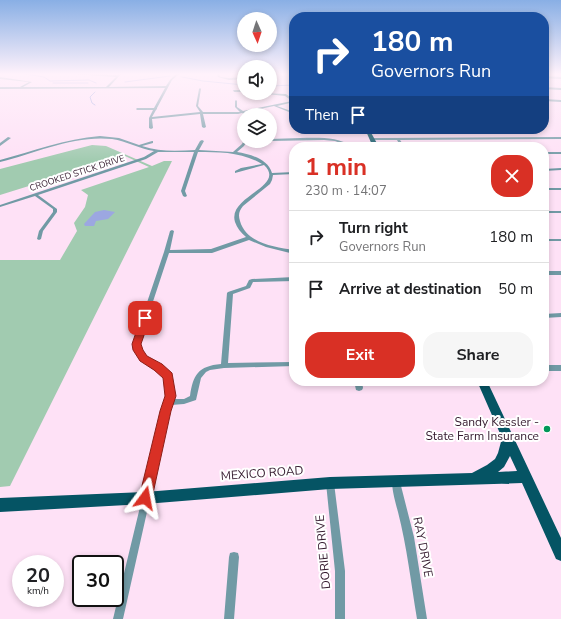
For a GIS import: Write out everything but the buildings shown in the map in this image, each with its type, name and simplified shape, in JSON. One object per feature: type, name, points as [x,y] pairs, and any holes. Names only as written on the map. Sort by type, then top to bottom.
[{"type":"main road","points":[[370,134],[374,142]]},
{"type":"main road","points":[[484,386],[561,554]]},
{"type":"main road","points":[[473,478],[498,466],[503,461],[508,437]]},
{"type":"main road","name":"MEXICO ROAD","points":[[0,504],[145,498],[330,483],[526,477]]},
{"type":"street","points":[[151,128],[150,118],[159,103]]},
{"type":"street","points":[[198,103],[197,106],[201,113],[204,127]]},
{"type":"street","points":[[260,108],[284,103]]},
{"type":"street","points":[[273,105],[289,111]]},
{"type":"street","points":[[137,109],[156,109]]},
{"type":"street","points":[[150,118],[201,113],[237,112]]},
{"type":"street","points":[[0,145],[10,138]]},
{"type":"street","points":[[1,160],[93,138],[113,138],[157,151],[234,153],[255,158],[265,164],[270,169],[271,174],[268,182],[243,203],[237,212],[236,217],[238,227],[250,238],[264,245],[289,251]]},
{"type":"street","points":[[398,138],[400,142]]},
{"type":"street","points":[[372,139],[561,138]]},
{"type":"street","points":[[277,140],[348,142]]},
{"type":"street","points":[[185,196],[183,191],[196,152],[202,141]]},
{"type":"street","points":[[138,146],[152,142]]},
{"type":"street","points":[[234,153],[240,148]]},
{"type":"street","name":"CROOKED STICK DRIVE","points":[[0,206],[145,158],[157,151]]},
{"type":"street","points":[[549,153],[561,153]]},
{"type":"street","points":[[236,172],[242,169],[265,164]]},
{"type":"street","points":[[549,170],[561,170]]},
{"type":"street","points":[[271,174],[289,173]]},
{"type":"street","points":[[549,189],[561,189]]},
{"type":"street","points":[[36,195],[54,209],[55,212],[41,231],[39,239]]},
{"type":"street","points":[[549,212],[561,212]]},
{"type":"street","points":[[118,619],[145,498],[169,402],[170,386],[168,376],[158,367],[143,359],[136,344],[167,252],[172,231]]},
{"type":"street","points":[[167,252],[212,251],[250,238]]},
{"type":"street","points":[[549,240],[561,240]]},
{"type":"street","points":[[549,274],[561,274]]},
{"type":"street","points":[[224,366],[228,297],[230,293],[232,291],[248,287],[251,281],[289,279]]},
{"type":"street","points":[[549,316],[561,315]]},
{"type":"street","points":[[169,402],[188,401],[193,398],[195,380],[200,372],[212,366],[289,364]]},
{"type":"street","points":[[549,368],[561,368]]},
{"type":"street","name":"RAY DRIVE","points":[[396,481],[409,538],[422,619]]},
{"type":"street","name":"DORIE DRIVE","points":[[330,483],[340,572],[340,619]]},
{"type":"street","points":[[230,619],[234,558]]},
{"type":"green space","points":[[92,145],[106,146],[152,166],[164,161],[172,161],[10,486],[0,487],[0,260],[60,260],[77,231],[74,223],[85,207],[88,195],[81,190],[149,167],[125,156],[0,195],[0,169]]},
{"type":"water","points":[[104,210],[115,212],[108,219],[96,221],[94,226],[85,226],[84,224],[95,212]]},
{"type":"place","name":"Sandy Kessler - State Farm Insurance","points":[[547,429]]},
{"type":"route","points":[[145,318],[136,344],[143,359],[158,367],[168,376],[170,396],[145,498]]}]
